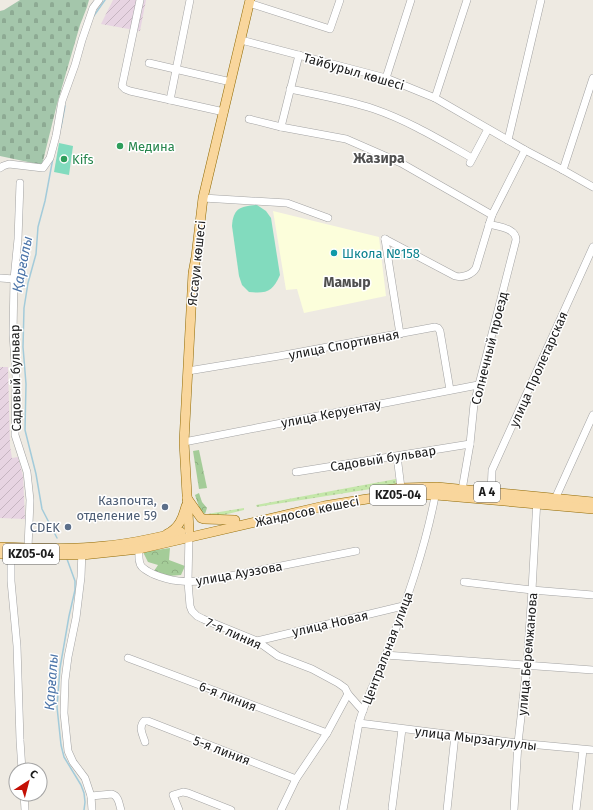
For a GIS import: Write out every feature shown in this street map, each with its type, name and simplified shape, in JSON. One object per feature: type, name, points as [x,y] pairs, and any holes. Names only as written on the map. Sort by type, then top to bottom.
[{"type":"main road","name":"Яссауи көшесі","points":[[189,533],[184,442],[193,273],[204,198],[250,2]]},
{"type":"main road","name":"Жандосов көшесі","points":[[235,520],[328,500],[401,488],[537,501],[555,499],[593,502]]},
{"type":"main road","name":"Жандосов көшесі","points":[[189,533],[324,506],[367,499],[436,491],[462,490],[491,493],[593,509]]},
{"type":"main road","points":[[187,498],[201,518],[235,520]]},
{"type":"main road","points":[[152,539],[173,531],[178,525],[183,514],[187,498]]},
{"type":"main road","name":"KZ05-04","points":[[0,548],[28,548],[82,552],[139,549],[201,528],[235,520]]},
{"type":"main road","name":"KZ05-04","points":[[82,552],[106,546],[189,533]]},
{"type":"main road","name":"KZ05-04","points":[[0,554],[65,551]]},
{"type":"street","points":[[0,168],[9,164],[43,168],[50,158],[56,136],[62,101],[76,65],[82,40],[93,8],[99,0]]},
{"type":"street","points":[[140,0],[122,86],[130,91],[224,112]]},
{"type":"street","points":[[170,100],[190,0]]},
{"type":"street","points":[[250,2],[330,29],[340,0]]},
{"type":"street","points":[[386,78],[411,0]]},
{"type":"street","points":[[435,98],[468,0]]},
{"type":"street","points":[[508,140],[542,0]]},
{"type":"street","name":"Тайбурыл көшесі","points":[[241,40],[386,78],[435,98],[593,187]]},
{"type":"street","points":[[281,127],[298,54]]},
{"type":"street","points":[[150,64],[231,82]]},
{"type":"street","points":[[563,170],[593,78]]},
{"type":"street","points":[[290,88],[343,100],[385,114],[418,128],[471,161],[488,129]]},
{"type":"street","points":[[249,119],[346,140],[401,163],[492,215]]},
{"type":"street","points":[[400,334],[385,239],[459,277],[475,271],[492,215],[525,150]]},
{"type":"street","name":"Садовый бульвар","points":[[20,183],[18,239],[14,279],[13,334],[16,377],[15,436],[27,472],[30,500],[28,548]]},
{"type":"street","points":[[204,198],[287,203],[328,218]]},
{"type":"street","name":"Солнечный проезд","points":[[462,490],[478,385],[516,240],[516,236],[510,230],[490,224]]},
{"type":"street","name":"улица Пролетарская","points":[[491,493],[492,470],[593,247]]},
{"type":"street","points":[[0,278],[14,279]]},
{"type":"street","name":"улица Спортивная","points":[[188,371],[280,356],[435,327],[440,331],[450,390]]},
{"type":"street","name":"улица Керуентау","points":[[184,442],[478,385]]},
{"type":"street","points":[[555,499],[593,415]]},
{"type":"street","name":"Садовый бульвар","points":[[296,472],[470,444]]},
{"type":"street","points":[[397,456],[401,488]]},
{"type":"street","name":"Центральная улица","points":[[343,810],[362,711],[403,606],[426,535],[436,491]]},
{"type":"street","name":"улица Беремжанова","points":[[514,810],[518,743],[527,664],[537,501]]},
{"type":"street","name":"7-я линия","points":[[189,533],[188,582],[190,606],[192,611],[203,619],[257,640],[278,656],[312,669],[338,682],[345,688],[362,711]]},
{"type":"street","name":"улица Ауэзова","points":[[139,549],[141,566],[146,571],[163,578],[188,582],[205,581],[356,551]]},
{"type":"street","points":[[82,552],[81,577],[76,618],[65,680],[64,713],[68,750],[73,762],[85,778],[91,796],[92,810]]},
{"type":"street","points":[[11,554],[11,581],[17,646],[22,762]]},
{"type":"street","points":[[464,582],[593,595]]},
{"type":"street","name":"улица Новая","points":[[257,640],[403,606]]},
{"type":"street","points":[[385,655],[527,664],[593,670]]},
{"type":"street","name":"6-я линия","points":[[128,658],[327,733]]},
{"type":"street","points":[[281,810],[296,779],[327,733],[348,694]]},
{"type":"street","name":"5-я линия","points":[[145,742],[141,724],[144,721],[148,721],[296,779]]},
{"type":"street","name":"улица Мырзагулулы","points":[[359,723],[518,743],[593,750]]},
{"type":"street","points":[[392,808],[402,729]]},
{"type":"street","points":[[448,810],[455,735]]},
{"type":"street","points":[[576,810],[583,750]]},
{"type":"street","points":[[180,810],[173,795],[184,792],[231,810]]},
{"type":"street","points":[[91,796],[115,794],[118,797],[121,810]]},
{"type":"shaded area","points":[[113,0],[146,0],[140,31],[101,24]]},
{"type":"shaded area","points":[[273,211],[379,237],[386,296],[304,313],[297,289],[286,290]]},
{"type":"shaded area","points":[[0,367],[8,367],[10,446],[12,458],[18,457],[23,476],[25,519],[0,518]]},
{"type":"green space","points":[[20,0],[89,0],[80,25],[57,104],[42,165],[0,156],[0,11]]},
{"type":"green space","name":"Kifs","points":[[59,143],[73,146],[69,175],[54,172]]},
{"type":"green space","points":[[257,205],[266,211],[271,218],[280,275],[275,285],[269,290],[265,292],[249,292],[242,285],[239,276],[232,226],[234,216],[238,210],[246,206]]},
{"type":"green space","points":[[199,450],[207,488],[199,489],[193,451]]},
{"type":"green space","points":[[396,479],[396,485],[257,507],[256,505]]},
{"type":"green space","points":[[199,493],[202,502],[207,508],[205,514],[200,510],[195,495]]},
{"type":"green space","points":[[244,508],[244,510],[215,517],[207,514]]},
{"type":"green space","points":[[170,548],[169,560],[185,566],[181,575],[168,576],[154,571],[158,565],[148,562],[143,552]]},
{"type":"waterway","name":"Қарғалы","points":[[93,17],[105,0]]},
{"type":"waterway","name":"Қарғалы","points":[[61,127],[65,106]]},
{"type":"waterway","name":"Қарғалы","points":[[53,158],[45,201],[38,227],[36,254],[28,283],[24,308],[23,347],[26,384],[25,430],[36,474],[42,509],[57,538]]},
{"type":"waterway","name":"Қарғалы","points":[[67,559],[75,581],[75,590],[60,668],[57,707],[61,745],[64,757],[81,785],[84,793],[84,810]]},
{"type":"place","name":"Медина","points":[[120,146]]},
{"type":"place","name":"Kifs","points":[[64,159]]},
{"type":"place","name":"Школа №158","points":[[334,253]]},
{"type":"place","name":"Казпочта, отделение 59","points":[[165,507]]},
{"type":"place","name":"CDEK","points":[[68,527]]},
{"type":"district","name":"Жазира","points":[[379,158]]},
{"type":"district","name":"Мамыр","points":[[347,282]]}]
